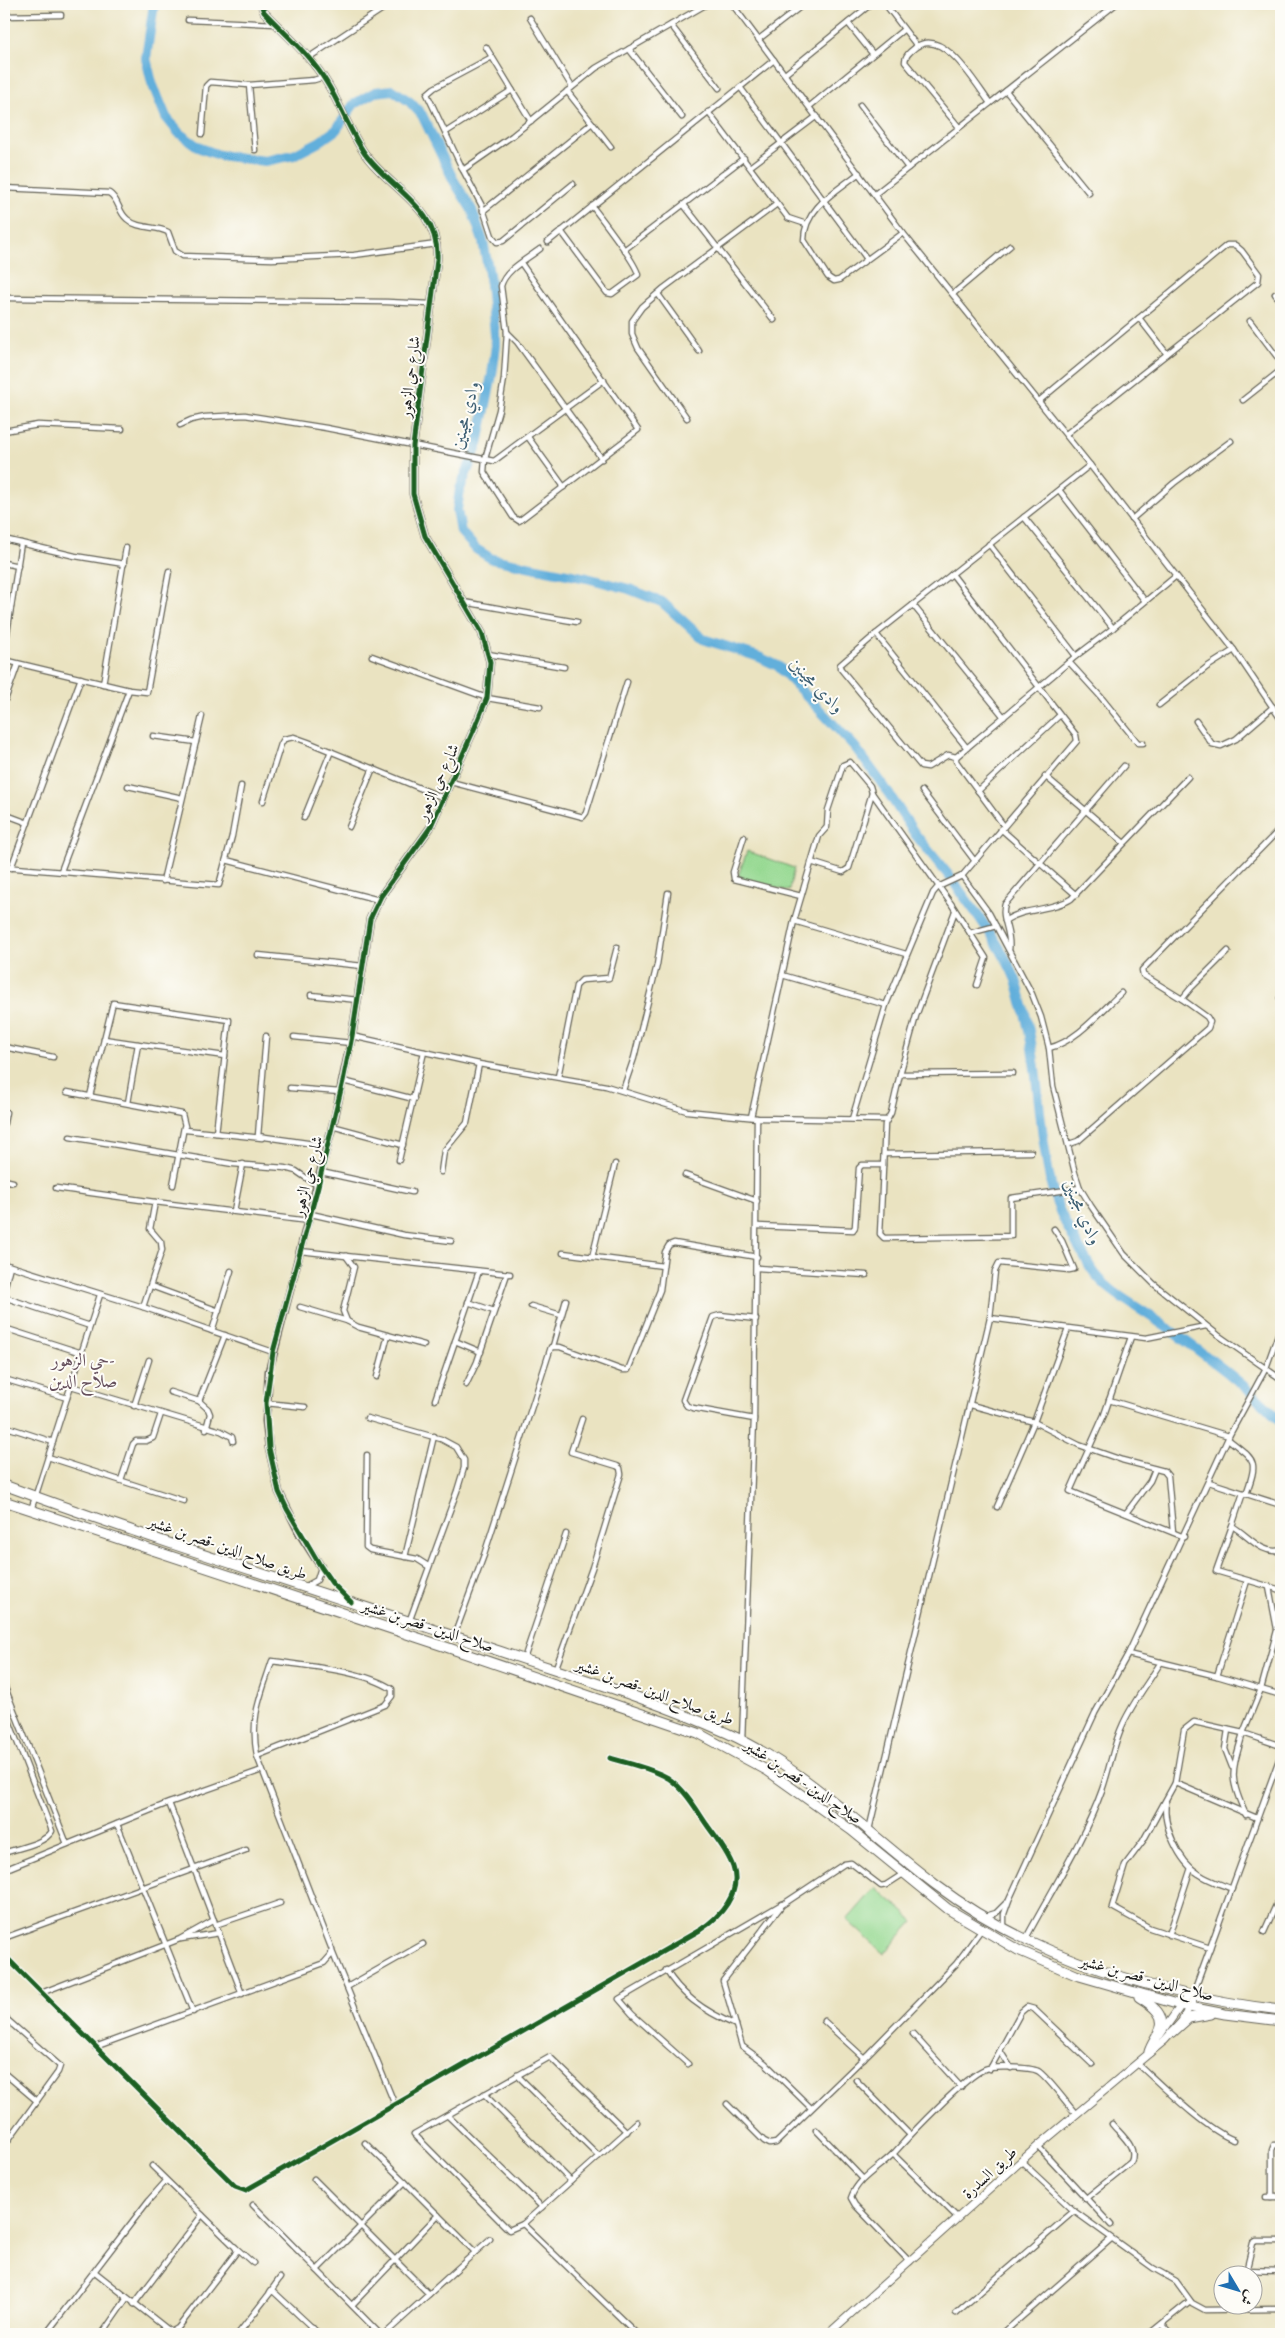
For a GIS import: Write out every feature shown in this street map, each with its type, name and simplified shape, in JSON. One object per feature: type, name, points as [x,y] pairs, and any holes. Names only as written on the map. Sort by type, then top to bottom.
[{"type":"highway","name":"طريق صلاح الدين -قصر بن غشير","points":[[4,1485],[300,1587],[454,1636],[689,1716],[742,1740],[789,1770],[869,1830],[933,1883],[985,1917],[1025,1940],[1096,1968],[1242,2005],[1281,2010]]},
{"type":"highway","name":"صلاح الدين - قصر بن غشير","points":[[4,1501],[673,1723],[714,1740],[746,1757],[809,1799],[948,1910],[981,1930],[1057,1967],[1130,1991],[1180,2005],[1225,2014],[1281,2021]]},
{"type":"highway","points":[[563,1686],[567,1674]]},
{"type":"highway","points":[[1130,1991],[1154,2006],[1161,2018],[1161,2029],[1149,2052]]},
{"type":"highway","points":[[1172,2033],[1193,2017],[1225,2014]]},
{"type":"main road","points":[[1149,2052],[1180,2005],[1193,1992]]},
{"type":"main road","name":"طريق السدرة","points":[[828,2334],[1038,2146],[1172,2033],[1190,2007],[1193,1992]]},
{"type":"street","name":"شارع حي الزهور","points":[[261,4],[264,12],[324,77],[362,149],[380,171],[421,209],[430,223],[438,244],[413,446],[413,494],[424,536],[482,633],[490,662],[487,698],[426,837],[379,900],[370,919],[358,1000],[343,1080],[310,1218],[273,1352],[266,1403],[269,1448],[280,1492],[300,1534],[321,1567],[332,1583],[351,1602]]},
{"type":"street","points":[[308,58],[390,4]]},
{"type":"street","points":[[463,170],[531,121],[596,68],[707,4]]},
{"type":"street","points":[[733,4],[903,233],[954,293],[1066,434],[1234,650],[1281,719]]},
{"type":"street","points":[[759,39],[804,4]]},
{"type":"street","points":[[785,74],[871,4]]},
{"type":"street","points":[[885,4],[916,46]]},
{"type":"street","points":[[875,194],[1116,4]]},
{"type":"street","points":[[4,16],[61,15]]},
{"type":"street","points":[[530,18],[572,87]]},
{"type":"street","points":[[188,20],[276,24]]},
{"type":"street","points":[[848,22],[872,53]]},
{"type":"street","points":[[671,25],[719,88]]},
{"type":"street","points":[[810,106],[872,53],[903,30]]},
{"type":"street","points":[[959,127],[905,62],[907,55],[916,46],[936,43],[946,48],[990,103]]},
{"type":"street","points":[[486,47],[531,121]]},
{"type":"street","points":[[629,49],[682,117]]},
{"type":"street","points":[[492,56],[434,88],[427,94],[484,211],[492,236],[497,242],[500,242],[573,184]]},
{"type":"street","points":[[548,242],[774,60]]},
{"type":"street","points":[[202,134],[206,86],[208,83],[213,81],[249,85],[314,80],[324,77]]},
{"type":"street","points":[[249,85],[255,150]]},
{"type":"street","points":[[740,87],[867,259]]},
{"type":"street","points":[[446,132],[512,90]]},
{"type":"street","points":[[1006,90],[1089,193]]},
{"type":"street","points":[[567,91],[611,147]]},
{"type":"street","points":[[860,106],[908,168]]},
{"type":"street","points":[[708,112],[791,221],[806,224]]},
{"type":"street","points":[[751,166],[781,141],[817,116]]},
{"type":"street","points":[[484,211],[592,123]]},
{"type":"street","points":[[624,250],[744,158]]},
{"type":"street","points":[[859,173],[824,201],[814,211],[806,224],[805,243],[828,277],[834,281],[839,280],[903,233]]},
{"type":"street","points":[[4,188],[109,193],[115,198],[120,212],[125,218],[140,226],[163,229],[168,232],[175,251],[183,256],[272,259],[354,255],[438,244]]},
{"type":"street","points":[[687,418],[638,348],[632,334],[632,322],[636,315],[658,294],[777,204]]},
{"type":"street","points":[[684,205],[774,320]]},
{"type":"street","points":[[561,231],[609,294],[638,274],[624,250],[592,206]]},
{"type":"street","points":[[1039,401],[1227,246],[1235,245],[1242,251],[1260,274],[1258,282],[1066,434]]},
{"type":"street","points":[[954,293],[1010,246]]},
{"type":"street","points":[[521,264],[638,430],[522,520],[516,520],[486,477],[485,459],[499,410],[504,379],[507,332],[501,286],[505,276],[521,264],[540,250]]},
{"type":"street","points":[[658,294],[699,351]]},
{"type":"street","points":[[1275,294],[1281,302]]},
{"type":"street","points":[[4,298],[431,304]]},
{"type":"street","points":[[1139,318],[1167,354]]},
{"type":"street","points":[[1250,321],[1281,362]]},
{"type":"street","points":[[507,332],[517,342],[564,410],[602,459]]},
{"type":"street","points":[[1243,400],[1281,370]]},
{"type":"street","points":[[180,425],[205,417],[245,415],[326,428],[494,461],[604,380]]},
{"type":"street","points":[[1281,400],[1279,401],[1281,404]]},
{"type":"street","points":[[4,431],[38,425],[122,429]]},
{"type":"street","points":[[528,437],[564,487]]},
{"type":"street","points":[[1132,519],[1174,483],[1231,440]]},
{"type":"street","points":[[956,757],[948,755],[928,767],[921,766],[840,668],[842,662],[1090,465]]},
{"type":"street","points":[[1058,490],[1146,601]]},
{"type":"street","points":[[1024,517],[1113,628]]},
{"type":"street","points":[[4,539],[75,556],[124,564]]},
{"type":"street","points":[[4,653],[21,543]]},
{"type":"street","points":[[990,544],[1076,656]]},
{"type":"street","points":[[103,684],[126,548]]},
{"type":"street","points":[[4,563],[18,566]]},
{"type":"street","points":[[4,660],[129,690],[145,692],[149,688],[169,571]]},
{"type":"street","points":[[852,1119],[886,1005],[933,893],[938,888],[962,876],[1076,740],[1076,735],[952,574]]},
{"type":"street","points":[[956,757],[1076,656],[1176,576]]},
{"type":"street","points":[[464,602],[577,622]]},
{"type":"street","points":[[4,605],[11,607]]},
{"type":"street","points":[[913,605],[1004,717]]},
{"type":"street","points":[[876,634],[967,748]]},
{"type":"street","points":[[1159,705],[1234,650]]},
{"type":"street","points":[[488,654],[564,667]]},
{"type":"street","points":[[372,656],[487,698],[540,707]]},
{"type":"street","points":[[1069,662],[1100,696],[1138,744],[1143,743]]},
{"type":"street","points":[[4,703],[18,664]]},
{"type":"street","points":[[11,868],[81,678]]},
{"type":"street","points":[[451,782],[583,817],[627,682]]},
{"type":"street","points":[[62,871],[129,690]]},
{"type":"street","points":[[1196,721],[1212,744],[1221,746],[1230,744],[1273,707]]},
{"type":"street","points":[[978,791],[1060,715]]},
{"type":"street","points":[[164,881],[202,716]]},
{"type":"street","points":[[153,736],[196,742]]},
{"type":"street","points":[[263,801],[284,739],[294,738],[331,751],[444,798]]},
{"type":"street","points":[[304,818],[331,751]]},
{"type":"street","points":[[956,757],[956,761],[1002,827],[1076,895]]},
{"type":"street","points":[[751,1117],[794,922],[819,836],[827,826],[828,810],[844,763],[851,763],[870,786],[872,793],[986,958],[977,985]]},
{"type":"street","points":[[1009,950],[1010,936],[1003,914],[1005,904],[1124,766]]},
{"type":"street","points":[[348,827],[373,768]]},
{"type":"street","points":[[1045,776],[1124,843]]},
{"type":"street","points":[[1005,921],[1015,916],[1056,907],[1076,895],[1188,777]]},
{"type":"street","points":[[128,786],[182,798]]},
{"type":"street","points":[[4,867],[219,885],[241,786]]},
{"type":"street","points":[[922,791],[974,860]]},
{"type":"street","points":[[811,862],[843,872],[848,870],[872,793]]},
{"type":"street","points":[[4,814],[28,823]]},
{"type":"street","points":[[1069,1144],[1078,1141],[1208,1028],[1210,1022],[1207,1017],[1143,975],[1142,970],[1281,828]]},
{"type":"street","points":[[744,838],[733,872],[734,879],[801,896]]},
{"type":"street","points":[[226,860],[379,900]]},
{"type":"street","points":[[962,876],[996,926],[1032,994],[1041,1017],[1049,1048],[1053,1086],[1080,1188],[1091,1206],[1129,1259],[1154,1284],[1206,1326],[1281,1379]]},
{"type":"street","points":[[623,1090],[634,1058],[657,965],[668,893]]},
{"type":"street","points":[[955,911],[916,1016],[891,1113],[887,1120],[879,1230],[881,1236],[884,1238],[1011,1236],[1011,1198],[1080,1188]]},
{"type":"street","points":[[794,922],[906,954]]},
{"type":"street","points":[[970,933],[996,926]]},
{"type":"street","points":[[558,1077],[576,986],[582,980],[609,978],[617,947]]},
{"type":"street","points":[[1182,999],[1190,988],[1228,951]]},
{"type":"street","points":[[258,954],[363,966]]},
{"type":"street","points":[[782,975],[886,1005]]},
{"type":"street","points":[[1049,1048],[1060,1045],[1076,1034],[1122,993]]},
{"type":"street","points":[[311,995],[358,1000]]},
{"type":"street","points":[[90,1096],[113,1003],[229,1020],[216,1133]]},
{"type":"street","points":[[262,1138],[257,1133],[266,1036]]},
{"type":"street","points":[[294,1036],[351,1039],[558,1077],[623,1090],[687,1111],[757,1118],[887,1120]]},
{"type":"street","points":[[104,1039],[225,1056]]},
{"type":"street","points":[[128,1103],[138,1044]]},
{"type":"street","points":[[4,1047],[53,1057]]},
{"type":"street","points":[[399,1160],[424,1052]]},
{"type":"street","points":[[441,1172],[444,1151],[467,1123],[479,1064]]},
{"type":"street","points":[[900,1074],[1013,1073]]},
{"type":"street","points":[[343,1080],[414,1099]]},
{"type":"street","points":[[290,1088],[340,1092]]},
{"type":"street","points":[[67,1092],[182,1114],[184,1116],[184,1127],[173,1185]]},
{"type":"street","points":[[4,1110],[6,1112],[4,1123]]},
{"type":"street","points":[[742,1740],[754,1419],[757,1118]]},
{"type":"street","points":[[332,1126],[403,1145]]},
{"type":"street","points":[[184,1127],[188,1131],[328,1146]]},
{"type":"street","points":[[70,1137],[179,1156],[291,1169],[318,1186]]},
{"type":"street","points":[[884,1154],[1031,1152]]},
{"type":"street","points":[[234,1211],[242,1164]]},
{"type":"street","points":[[592,1257],[615,1164]]},
{"type":"street","points":[[757,1226],[853,1230],[855,1227],[858,1168],[862,1165],[884,1165]]},
{"type":"street","points":[[321,1172],[412,1192]]},
{"type":"street","points":[[685,1175],[757,1201]]},
{"type":"street","points":[[4,1180],[13,1182]]},
{"type":"street","points":[[56,1188],[155,1202],[310,1218],[404,1235],[451,1241]]},
{"type":"street","points":[[143,1307],[162,1250],[161,1242],[150,1229],[155,1202]]},
{"type":"street","points":[[869,1830],[971,1405],[990,1318],[995,1271],[999,1263],[1074,1269],[1054,1229]]},
{"type":"street","points":[[553,1346],[622,1370],[628,1370],[660,1290],[667,1247],[674,1243],[757,1257]]},
{"type":"street","points":[[300,1251],[508,1274],[481,1352],[466,1386]]},
{"type":"street","points":[[563,1253],[663,1266]]},
{"type":"street","points":[[346,1256],[354,1267],[343,1311],[347,1321]]},
{"type":"street","points":[[4,1264],[143,1307],[273,1352]]},
{"type":"street","points":[[4,1290],[10,1266]]},
{"type":"street","points":[[757,1268],[866,1275]]},
{"type":"street","points":[[212,1331],[231,1271]]},
{"type":"street","points":[[435,1400],[478,1271]]},
{"type":"street","points":[[151,1286],[219,1310]]},
{"type":"street","points":[[31,1510],[100,1295]]},
{"type":"street","points":[[4,1297],[90,1326]]},
{"type":"street","points":[[454,1636],[484,1555],[546,1358],[553,1346],[566,1300]]},
{"type":"street","points":[[468,1302],[494,1311]]},
{"type":"street","points":[[531,1306],[561,1315]]},
{"type":"street","points":[[300,1307],[347,1321],[358,1327],[424,1345]]},
{"type":"street","points":[[754,1419],[693,1408],[687,1406],[683,1400],[713,1317],[720,1315],[756,1319]]},
{"type":"street","points":[[990,1318],[1146,1338],[1206,1326]]},
{"type":"street","points":[[1004,1928],[1004,1914],[1009,1900],[1095,1712],[1128,1654],[1184,1537],[1228,1438],[1266,1368],[1281,1326]]},
{"type":"street","points":[[4,1328],[82,1353]]},
{"type":"street","points":[[996,1507],[1034,1422],[1068,1329]]},
{"type":"street","points":[[199,1401],[225,1335]]},
{"type":"street","points":[[377,1377],[388,1335]]},
{"type":"street","points":[[1131,1337],[1109,1400],[1070,1488],[1071,1493],[1184,1537]]},
{"type":"street","points":[[455,1341],[481,1352]]},
{"type":"street","points":[[134,1406],[149,1360]]},
{"type":"street","points":[[4,1379],[67,1398]]},
{"type":"street","points":[[71,1386],[228,1434],[233,1441]]},
{"type":"street","points":[[170,1392],[199,1401],[210,1412],[206,1428]]},
{"type":"street","points":[[1109,1400],[1228,1438],[1250,1457],[1254,1463],[1254,1472],[1215,1569],[1217,1572],[1281,1590]]},
{"type":"street","points":[[266,1403],[305,1407]]},
{"type":"street","points":[[971,1405],[1034,1422],[1089,1448],[1164,1471],[1168,1476],[1173,1532]]},
{"type":"street","points":[[121,1480],[133,1444],[136,1441],[148,1441],[153,1438],[161,1414]]},
{"type":"street","points":[[367,1418],[434,1436],[456,1447],[463,1457],[464,1464],[457,1491],[409,1622]]},
{"type":"street","points":[[555,1670],[592,1568],[621,1474],[620,1468],[617,1466],[571,1452],[582,1419]]},
{"type":"street","points":[[4,1426],[53,1442]]},
{"type":"street","points":[[405,1556],[434,1436]]},
{"type":"street","points":[[367,1455],[366,1547],[370,1550],[422,1561],[428,1566]]},
{"type":"street","points":[[48,1457],[184,1501]]},
{"type":"street","points":[[1126,1513],[1150,1481],[1155,1469]]},
{"type":"street","points":[[1209,1482],[1281,1505]]},
{"type":"street","points":[[1232,1526],[1258,1546],[1269,1551],[1281,1550]]},
{"type":"street","points":[[524,1660],[566,1534]]},
{"type":"street","points":[[300,1587],[315,1582],[321,1567]]},
{"type":"street","points":[[1217,1676],[1247,1581]]},
{"type":"street","points":[[1269,1587],[1277,1631]]},
{"type":"street","points":[[1232,1768],[1243,1733],[1261,1689],[1281,1616]]},
{"type":"street","points":[[1128,1654],[1217,1676],[1281,1695]]},
{"type":"street","points":[[257,1756],[385,1705],[392,1696],[392,1689],[370,1679],[272,1660],[256,1710],[253,1734],[257,1756],[262,1770],[395,2105]]},
{"type":"street","points":[[1025,1940],[1084,1828],[1102,1789],[1109,1761],[1122,1725],[1135,1700],[1161,1662]]},
{"type":"street","points":[[4,1685],[67,1844]]},
{"type":"street","points":[[4,1708],[52,1831],[49,1835],[39,1840],[4,1853]]},
{"type":"street","points":[[1210,1948],[1150,1928],[1112,1907],[1125,1865],[1143,1841],[1175,1783],[1184,1730],[1188,1725],[1194,1722],[1243,1733],[1281,1746]]},
{"type":"street","points":[[1228,1730],[1225,1749],[1232,1768],[1236,1793],[1246,1815]]},
{"type":"street","points":[[1193,1992],[1281,1754]]},
{"type":"street","points":[[4,1955],[239,2189],[249,2189],[700,1930],[716,1918],[729,1902],[735,1878],[733,1865],[687,1796],[666,1777],[610,1758]]},
{"type":"street","points":[[4,1870],[169,1803],[262,1770]]},
{"type":"street","points":[[1175,1783],[1201,1793],[1246,1815],[1257,1818]]},
{"type":"street","points":[[1166,1801],[1166,1814],[1170,1832],[1191,1868],[1199,1874],[1232,1889]]},
{"type":"street","points":[[169,1803],[242,1994]]},
{"type":"street","points":[[117,1824],[192,2012]]},
{"type":"street","points":[[4,1938],[246,1850]]},
{"type":"street","points":[[688,2064],[619,2000],[622,1996],[785,1902],[848,1862],[881,1886],[886,1886],[903,1874]]},
{"type":"street","points":[[1169,1934],[1191,1868]]},
{"type":"street","points":[[1264,1932],[1281,1894]]},
{"type":"street","points":[[985,1917],[996,1913],[1009,1900]]},
{"type":"street","points":[[785,1902],[725,1977],[723,1985],[742,2046],[765,2063],[811,2108]]},
{"type":"street","points":[[41,1993],[180,1940],[214,1922],[280,1903]]},
{"type":"street","points":[[727,2104],[770,2144],[776,2143],[864,2058],[961,1959],[981,1930]]},
{"type":"street","points":[[180,1940],[219,1934]]},
{"type":"street","points":[[347,1988],[423,1944]]},
{"type":"street","points":[[95,2047],[324,1963],[331,1955],[332,1950]]},
{"type":"street","points":[[666,1970],[674,1983],[688,1995],[718,2017],[736,2025]]},
{"type":"street","points":[[990,2069],[1021,2012],[1027,2007],[1034,2009],[1092,2064]]},
{"type":"street","points":[[4,2017],[60,2066],[58,2072],[5,2142]]},
{"type":"street","points":[[824,2021],[864,2058]]},
{"type":"street","points":[[913,2034],[961,2087]]},
{"type":"street","points":[[1000,2051],[1012,2068]]},
{"type":"street","points":[[627,2132],[550,2057],[414,2134],[509,2230],[523,2224],[627,2132],[637,2122]]},
{"type":"street","points":[[1137,2062],[1179,2101],[1224,2135],[1234,2140]]},
{"type":"street","points":[[910,2262],[855,2206],[851,2198],[863,2179],[893,2154],[910,2135],[961,2087],[980,2072],[990,2069],[1012,2068],[1039,2072],[1076,2114]]},
{"type":"street","points":[[4,2073],[37,2101]]},
{"type":"street","points":[[517,2075],[599,2156]]},
{"type":"street","points":[[856,2080],[910,2135]]},
{"type":"street","points":[[484,2094],[571,2181]]},
{"type":"street","points":[[448,2116],[542,2207]]},
{"type":"street","points":[[1085,2199],[1131,2162],[1133,2158],[1133,2148],[1112,2124]]},
{"type":"street","points":[[816,2130],[863,2179]]},
{"type":"street","points":[[365,2142],[475,2252]]},
{"type":"street","points":[[1272,2197],[1272,2150],[1274,2146],[1281,2145]]},
{"type":"street","points":[[1038,2146],[1111,2225]]},
{"type":"street","points":[[893,2154],[959,2218]]},
{"type":"street","points":[[1021,2161],[1074,2211],[1152,2268],[1176,2281],[1190,2301],[1197,2307],[1205,2310],[1212,2309]]},
{"type":"street","points":[[152,2166],[253,2263]]},
{"type":"street","points":[[314,2179],[429,2294]]},
{"type":"street","points":[[46,2334],[149,2200],[166,2181]]},
{"type":"street","points":[[317,2270],[405,2182]]},
{"type":"street","points":[[1266,2197],[1281,2197]]},
{"type":"street","points":[[253,2205],[380,2334]]},
{"type":"street","points":[[956,2313],[1074,2211]]},
{"type":"street","points":[[134,2304],[202,2215]]},
{"type":"street","points":[[352,2305],[438,2215]]},
{"type":"street","points":[[523,2224],[637,2334]]},
{"type":"street","points":[[385,2334],[490,2239]]},
{"type":"street","points":[[1002,2334],[1111,2239]]},
{"type":"street","points":[[1248,2266],[1254,2242],[1281,2241]]},
{"type":"street","points":[[94,2272],[171,2332],[178,2328],[235,2254],[235,2247]]},
{"type":"street","points":[[1262,2272],[1281,2271]]},
{"type":"street","points":[[238,2334],[280,2278]]},
{"type":"street","points":[[270,2293],[275,2291],[319,2334]]},
{"type":"street","points":[[102,2334],[127,2298]]},
{"type":"street","points":[[1149,2334],[1190,2301]]},
{"type":"street","points":[[1262,2308],[1281,2309]]},
{"type":"street","points":[[1162,2324],[1171,2334]]},
{"type":"street","points":[[306,2334],[312,2327]]},
{"type":"street","points":[[161,2334],[165,2329]]},
{"type":"green space","points":[[747,851],[794,868],[789,891],[737,879]]},
{"type":"green space","points":[[876,1887],[914,1921],[884,1954],[847,1920]]},
{"type":"waterway","name":"وادي مجينين","points":[[154,4],[146,58],[152,83],[166,117],[179,133],[200,148],[219,155],[265,161],[294,155],[319,142],[336,130],[354,104],[375,92],[393,90],[410,102],[422,115],[454,181],[472,210],[483,241],[489,274],[496,345],[492,375],[478,444],[460,489],[457,510],[461,532],[476,549],[492,559],[587,578],[629,589],[662,602],[703,639],[759,657],[778,666],[855,747],[915,834],[950,877]]},
{"type":"waterway","name":"وادي مجينين","points":[[955,884],[996,942],[1016,980],[1033,1052],[1043,1140],[1051,1184],[1058,1206],[1091,1268],[1113,1292],[1150,1316],[1223,1369],[1253,1394],[1281,1422]]},
{"type":"cycle path","points":[[261,4],[264,12],[306,54],[321,73],[365,154],[412,201],[431,227],[436,242],[437,260],[413,446],[413,494],[425,536],[482,633],[490,662],[487,698],[430,828],[381,896],[370,919],[343,1081],[318,1186],[273,1352],[266,1403],[269,1448],[279,1492],[321,1567],[332,1583],[351,1602]]},
{"type":"cycle path","points":[[4,1955],[235,2186],[246,2190],[700,1930],[722,1911],[732,1895],[735,1877],[733,1867],[725,1851],[690,1800],[668,1778],[647,1769],[610,1758]]},
{"type":"district","name":"حي الزهور- صلاح الدين","points":[[83,1370]]}]
